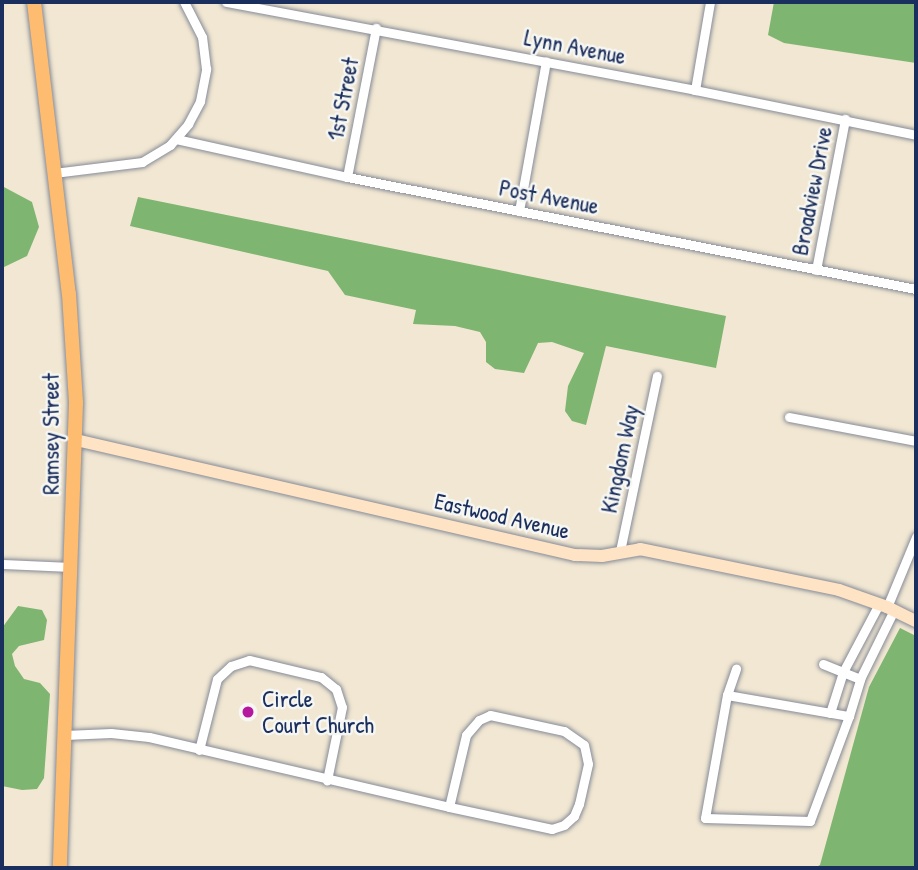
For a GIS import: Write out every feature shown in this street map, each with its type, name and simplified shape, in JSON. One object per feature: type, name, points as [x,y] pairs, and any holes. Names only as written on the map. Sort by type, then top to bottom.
[{"type":"main road","name":"Ramsey Street","points":[[34,2],[71,316],[76,440],[60,868]]},
{"type":"street","points":[[54,173],[130,166],[160,153],[176,139],[194,113],[206,69],[202,37],[184,2]]},
{"type":"street","name":"Lynn Avenue","points":[[226,2],[376,28],[916,135]]},
{"type":"street","points":[[695,90],[710,2]]},
{"type":"street","name":"1st Street","points":[[347,177],[376,28]]},
{"type":"street","points":[[519,211],[546,61]]},
{"type":"street","name":"Broadview Drive","points":[[816,270],[845,119]]},
{"type":"street","name":"Post Avenue","points":[[176,139],[347,177],[916,289]]},
{"type":"street","name":"Kingdom Way","points":[[621,551],[657,376]]},
{"type":"street","points":[[789,417],[916,441]]},
{"type":"street","name":"Eastwood Avenue","points":[[76,440],[575,555],[602,556],[640,549],[839,590],[887,607],[916,621]]},
{"type":"street","points":[[736,669],[727,695],[705,818],[810,821],[860,679],[916,537]]},
{"type":"street","points":[[2,564],[72,567]]},
{"type":"street","points":[[830,713],[843,672],[887,607]]},
{"type":"street","points":[[199,750],[217,679],[231,666],[249,660],[321,677],[336,689],[342,707],[327,780]]},
{"type":"street","points":[[823,664],[860,679]]},
{"type":"street","points":[[727,695],[849,716]]},
{"type":"street","points":[[65,735],[130,734],[327,780],[449,807],[552,829],[569,821],[577,811],[588,764],[586,751],[580,740],[564,731],[497,715],[484,717],[466,735],[449,807]]},
{"type":"green space","points":[[774,2],[916,2],[916,63],[784,43],[768,35]]},
{"type":"green space","points":[[2,186],[32,202],[39,227],[27,256],[2,268]]},
{"type":"green space","points":[[138,197],[726,316],[716,368],[606,346],[586,425],[572,421],[565,411],[568,386],[584,353],[552,342],[538,343],[524,373],[495,369],[486,362],[486,342],[480,332],[455,326],[413,324],[416,310],[345,295],[328,271],[130,226]]},
{"type":"green space","points":[[18,606],[42,610],[47,620],[44,640],[19,646],[12,654],[15,666],[24,679],[40,683],[50,694],[44,778],[37,789],[22,790],[2,786],[2,628]]},
{"type":"green space","points":[[900,628],[916,636],[916,868],[814,868],[820,865],[869,687]]},
{"type":"place","name":"Circle Court Church","points":[[248,712]]}]
